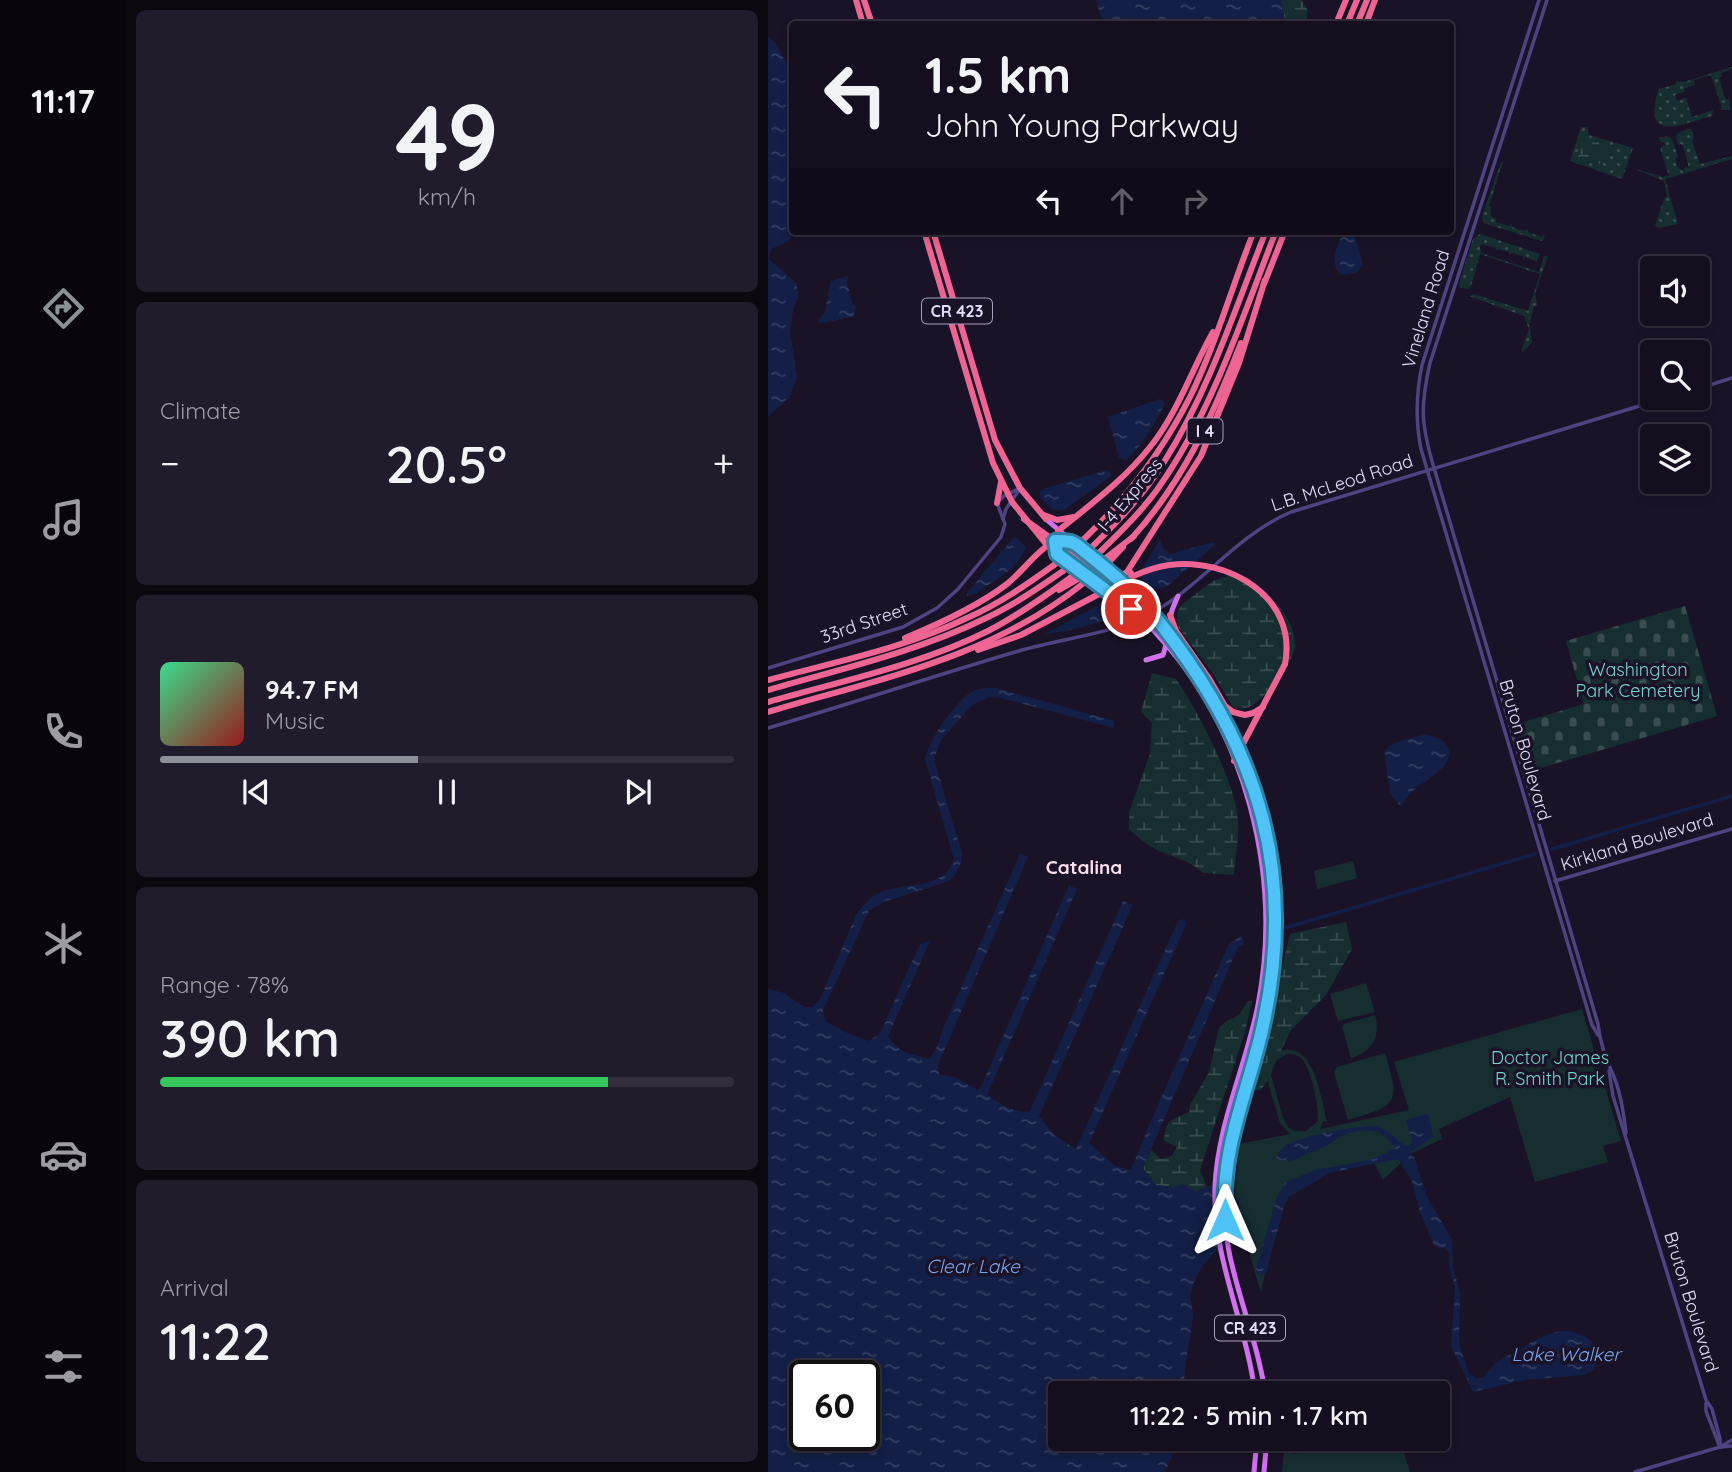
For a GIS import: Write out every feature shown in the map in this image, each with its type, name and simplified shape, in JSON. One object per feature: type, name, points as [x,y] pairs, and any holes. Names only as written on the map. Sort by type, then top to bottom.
[{"type":"highway","points":[[856,0],[862,21]]},
{"type":"highway","points":[[864,0],[871,21]]},
{"type":"highway","points":[[1337,21],[1346,0]]},
{"type":"highway","points":[[1348,21],[1357,0]]},
{"type":"highway","points":[[1358,21],[1367,0]]},
{"type":"highway","points":[[1367,21],[1375,0]]},
{"type":"highway","name":"CR 423","points":[[925,235],[989,452],[1012,502],[1047,545]]},
{"type":"highway","name":"CR 423","points":[[934,235],[995,440],[1020,488],[1046,519]]},
{"type":"highway","name":"I 4","points":[[768,681],[923,636],[965,619],[1019,590],[1081,542],[1136,484],[1190,395],[1252,235]]},
{"type":"highway","name":"I-4 Express","points":[[768,690],[911,648],[955,632],[1006,608],[1063,571],[1095,544],[1143,491],[1184,428],[1204,389],[1263,235]]},
{"type":"highway","name":"I-4 Express","points":[[768,702],[934,653],[987,631],[1033,605],[1102,550],[1158,489],[1185,447],[1208,404],[1274,235]]},
{"type":"highway","name":"I 4","points":[[768,712],[966,652],[1030,621],[1110,561],[1134,536],[1179,476],[1208,426],[1283,235]]},
{"type":"highway","points":[[937,273],[951,292]]},
{"type":"highway","points":[[1024,519],[1100,575],[1110,579],[1119,578],[1127,572],[1190,474],[1212,433],[1239,363],[1265,280]]},
{"type":"highway","points":[[1057,554],[1055,541],[1058,531],[1113,487],[1150,447],[1163,428],[1221,319]]},
{"type":"highway","points":[[968,379],[980,391]]},
{"type":"highway","points":[[997,503],[1001,482]]},
{"type":"highway","points":[[1039,513],[1057,520],[1077,516]]},
{"type":"highway","points":[[1035,532],[1037,556]]},
{"type":"highway","points":[[1033,605],[1082,580],[1134,536]]},
{"type":"highway","points":[[866,653],[929,628],[979,602],[1016,576],[1047,545],[1055,541],[1072,542]]},
{"type":"highway","points":[[1133,563],[1131,579],[1135,594]]},
{"type":"highway","points":[[966,652],[1009,640],[1139,573],[1163,566],[1194,565],[1224,571],[1249,583],[1277,609],[1286,634],[1285,664],[1235,761]]},
{"type":"highway","points":[[1170,615],[1176,631],[1225,706],[1233,712],[1247,715],[1263,706]]},
{"type":"main road","name":"CR 423","points":[[1046,519],[1119,578],[1152,613],[1184,654],[1213,697],[1240,750],[1266,834],[1273,882],[1275,938],[1266,1009],[1232,1131],[1225,1177],[1225,1223],[1232,1265],[1263,1381]]},
{"type":"main road","name":"CR 423","points":[[1047,545],[1126,605],[1166,645],[1198,689],[1235,761],[1245,788],[1259,845],[1266,940],[1256,1014],[1222,1132],[1216,1177],[1216,1226],[1223,1266],[1253,1381]]},
{"type":"main road","points":[[1178,596],[1170,615],[1170,627],[1183,646],[1184,654]]},
{"type":"main road","points":[[1122,626],[1128,617],[1126,605]]},
{"type":"main road","points":[[1146,660],[1164,655],[1166,645]]},
{"type":"main road","points":[[1254,1472],[1256,1451]]},
{"type":"main road","points":[[1264,1472],[1266,1451]]},
{"type":"street","name":"Vineland Road","points":[[1428,470],[1416,419],[1418,382],[1539,0]]},
{"type":"street","name":"Vineland Road","points":[[1434,468],[1422,416],[1425,383],[1547,0]]},
{"type":"street","points":[[1520,61],[1527,62]]},
{"type":"street","points":[[1502,116],[1509,118]]},
{"type":"street","points":[[1490,155],[1496,157]]},
{"type":"street","points":[[1710,385],[1732,378]]},
{"type":"street","name":"L.B. McLeod Road","points":[[768,728],[1039,645],[1122,626],[1152,613],[1178,596],[1239,542],[1268,523],[1307,506],[1640,406]]},
{"type":"street","name":"Bruton Boulevard","points":[[1434,468],[1589,992],[1599,1037]]},
{"type":"street","name":"Bruton Boulevard","points":[[1428,470],[1592,1025],[1614,1078],[1626,1133],[1706,1400],[1712,1409],[1720,1447]]},
{"type":"street","points":[[1003,519],[997,503],[1020,488]]},
{"type":"street","name":"33rd Street","points":[[768,668],[893,630],[930,613],[952,595],[1001,537],[1005,528],[1003,519],[1006,509],[1020,488]]},
{"type":"street","points":[[1466,597],[1471,595]]},
{"type":"street","points":[[1500,714],[1506,712]]},
{"type":"street","points":[[1520,780],[1525,779]]},
{"type":"street","name":"Kirkland Boulevard","points":[[1550,882],[1732,828]]},
{"type":"street","points":[[1574,964],[1580,962]]},
{"type":"street","points":[[1583,993],[1589,992]]},
{"type":"street","points":[[1720,1447],[1732,1440]]},
{"type":"street","points":[[1635,1472],[1720,1447],[1732,1446]]},
{"type":"green space","points":[[1280,0],[1302,0],[1308,11],[1306,21],[1285,21]]},
{"type":"green space","points":[[1732,67],[1719,77],[1725,99],[1729,99],[1730,110],[1720,110],[1722,108],[1711,75],[1694,80],[1695,85],[1675,95],[1677,101],[1686,98],[1692,117],[1713,110],[1712,116],[1676,126],[1659,124],[1655,117],[1655,106],[1660,86],[1660,89],[1676,84],[1676,81],[1684,82]]},
{"type":"green space","points":[[1581,127],[1587,127],[1589,135],[1633,148],[1622,179],[1570,161]]},
{"type":"green space","points":[[1692,130],[1692,141],[1700,164],[1732,156],[1732,159],[1665,179],[1678,224],[1658,228],[1655,225],[1667,196],[1664,181],[1635,169],[1663,177],[1669,176],[1660,148],[1665,145],[1659,138],[1667,136],[1672,139],[1678,157],[1675,159],[1678,168],[1683,171],[1686,167],[1689,168],[1683,146],[1678,145],[1676,137],[1679,132]]},
{"type":"green space","points":[[1584,138],[1608,148],[1600,164],[1578,157]]},
{"type":"green space","points":[[1501,162],[1505,164],[1502,164],[1489,206],[1490,215],[1496,222],[1509,226],[1512,224],[1512,227],[1524,231],[1527,229],[1528,232],[1542,237],[1543,234],[1545,237],[1542,241],[1483,223],[1482,216]]},
{"type":"green space","points":[[1480,234],[1540,254],[1536,263],[1525,257],[1523,260],[1523,256],[1512,253],[1510,255],[1509,252],[1498,249],[1496,251],[1496,248],[1482,244],[1480,246],[1481,253],[1539,272],[1544,256],[1548,256],[1535,294],[1537,305],[1534,306],[1529,324],[1532,342],[1523,352],[1521,351],[1529,329],[1524,316],[1469,296],[1473,294],[1528,311],[1540,274],[1480,254],[1471,286],[1469,289],[1460,288],[1459,283],[1473,239]]},
{"type":"green space","points":[[1237,573],[1257,584],[1276,603],[1291,625],[1295,647],[1284,672],[1270,690],[1249,707],[1241,708],[1233,707],[1214,675],[1178,627],[1177,613],[1181,605],[1213,581]]},
{"type":"green space","name":"Washington Park Cemetery","points":[[1685,606],[1717,716],[1527,772],[1513,725],[1584,704],[1566,641]]},
{"type":"green space","points":[[1152,673],[1176,679],[1205,728],[1231,788],[1238,821],[1234,875],[1203,873],[1193,865],[1152,847],[1129,829],[1129,812],[1150,754],[1152,723],[1141,712]]},
{"type":"green space","points":[[1353,861],[1357,878],[1317,889],[1314,871]]},
{"type":"green space","points":[[1346,922],[1352,949],[1326,995],[1291,1030],[1264,1086],[1260,1090],[1252,1090],[1290,934]]},
{"type":"green space","points":[[1366,983],[1375,1012],[1338,1021],[1330,994]]},
{"type":"green space","points":[[1252,1001],[1245,1032],[1200,1170],[1207,1187],[1195,1192],[1185,1185],[1156,1185],[1143,1169],[1151,1150],[1161,1159],[1172,1156],[1177,1147],[1164,1141],[1168,1124],[1189,1112],[1190,1105],[1209,1072],[1219,1028],[1239,1015],[1247,1002]]},
{"type":"green space","name":"Doctor James R. Smith Park","points":[[1582,1009],[1621,1141],[1603,1146],[1608,1162],[1535,1182],[1510,1097],[1439,1129],[1442,1139],[1410,1154],[1383,1180],[1375,1164],[1322,1171],[1282,1194],[1261,1293],[1234,1200],[1239,1144],[1290,1134],[1280,1123],[1263,1065],[1285,1050],[1295,1051],[1303,1056],[1315,1076],[1327,1121],[1323,1122],[1320,1129],[1409,1110],[1394,1062]],"holes":[[[1287,1054],[1303,1060],[1314,1091],[1318,1117],[1317,1122],[1306,1131],[1289,1128],[1283,1118],[1271,1075],[1275,1061]]]},
{"type":"green space","points":[[1375,1015],[1377,1030],[1373,1042],[1364,1052],[1351,1058],[1342,1027],[1344,1024]]},
{"type":"green space","points":[[1385,1053],[1393,1082],[1391,1100],[1377,1110],[1348,1120],[1334,1072],[1337,1067]]},
{"type":"green space","points":[[1284,1451],[1293,1451],[1294,1454],[1304,1451],[1404,1451],[1410,1472],[1282,1472]]},
{"type":"water","points":[[1096,0],[1281,0],[1284,21],[1102,21]]},
{"type":"water","points":[[768,36],[789,68],[789,235],[792,235],[789,241],[771,249],[769,259],[796,283],[799,294],[790,331],[797,378],[788,399],[768,416]]},
{"type":"water","points":[[1342,235],[1354,235],[1363,265],[1356,273],[1341,275],[1337,270],[1337,248]]},
{"type":"water","points":[[848,276],[852,304],[856,306],[854,317],[817,322],[825,312],[831,281]]},
{"type":"water","points":[[1160,399],[1164,406],[1142,442],[1126,460],[1119,458],[1108,417]]},
{"type":"water","points":[[1107,470],[1111,476],[1064,510],[1053,510],[1041,498],[1040,491],[1043,489]]},
{"type":"water","points":[[1016,537],[1026,548],[1019,560],[1010,570],[975,594],[967,596],[967,593]]},
{"type":"water","points":[[1160,539],[1162,547],[1170,554],[1214,542],[1216,544],[1167,586],[1153,590],[1143,582],[1140,573]]},
{"type":"water","points":[[1105,602],[1117,612],[1115,617],[1043,635]]},
{"type":"water","name":"Clear Lake","points":[[996,688],[1114,721],[1114,728],[1001,698],[989,697],[972,705],[941,740],[934,759],[961,850],[959,867],[949,881],[886,901],[869,911],[823,1010],[825,1021],[868,1041],[879,1035],[920,944],[930,941],[888,1036],[901,1050],[930,1059],[1020,854],[1028,857],[938,1065],[939,1075],[954,1077],[978,1090],[981,1087],[1069,885],[1077,889],[987,1095],[1014,1110],[1030,1111],[1123,901],[1132,905],[1039,1116],[1055,1136],[1076,1149],[1178,921],[1184,919],[1186,925],[1089,1143],[1115,1166],[1131,1170],[1229,944],[1242,935],[1244,944],[1238,947],[1143,1168],[1156,1185],[1185,1185],[1195,1192],[1209,1186],[1224,1185],[1230,1196],[1239,1199],[1238,1213],[1243,1233],[1203,1265],[1193,1283],[1193,1316],[1184,1381],[1048,1381],[1048,1451],[1174,1451],[1165,1472],[768,1472],[768,989],[784,993],[804,1007],[813,1007],[820,999],[857,913],[867,902],[874,895],[887,890],[932,881],[949,869],[954,859],[925,759],[927,751],[951,712],[973,691]]},
{"type":"water","points":[[1423,735],[1441,740],[1446,744],[1449,754],[1443,767],[1415,789],[1402,806],[1390,793],[1384,752],[1396,742]]},
{"type":"water","name":"Lake Walker","points":[[1425,1114],[1429,1116],[1433,1137],[1411,1152],[1411,1156],[1414,1157],[1427,1197],[1452,1240],[1453,1265],[1460,1295],[1459,1343],[1468,1372],[1476,1379],[1484,1377],[1506,1357],[1546,1335],[1563,1331],[1579,1334],[1593,1343],[1598,1358],[1594,1369],[1584,1375],[1525,1380],[1473,1392],[1451,1346],[1455,1288],[1449,1268],[1449,1253],[1445,1248],[1433,1243],[1420,1212],[1412,1181],[1398,1159],[1329,1173],[1289,1197],[1266,1273],[1262,1276],[1257,1274],[1256,1268],[1278,1194],[1286,1182],[1314,1170],[1370,1160],[1396,1148],[1381,1134],[1367,1130],[1347,1134],[1291,1161],[1275,1159],[1284,1147],[1316,1135],[1371,1126],[1382,1129],[1405,1146],[1409,1146],[1412,1141],[1406,1120]]},
{"type":"waterway","points":[[1552,849],[1732,796]]},
{"type":"waterway","points":[[1285,928],[1535,854]]},
{"type":"district","name":"Catalina","points":[[1084,867]]},
{"type":"route","points":[[1131,609],[1057,554],[1055,541],[1072,542],[1130,588],[1193,667],[1216,702],[1240,750],[1262,817],[1273,882],[1273,966],[1260,1039],[1228,1150],[1225,1220]]}]
